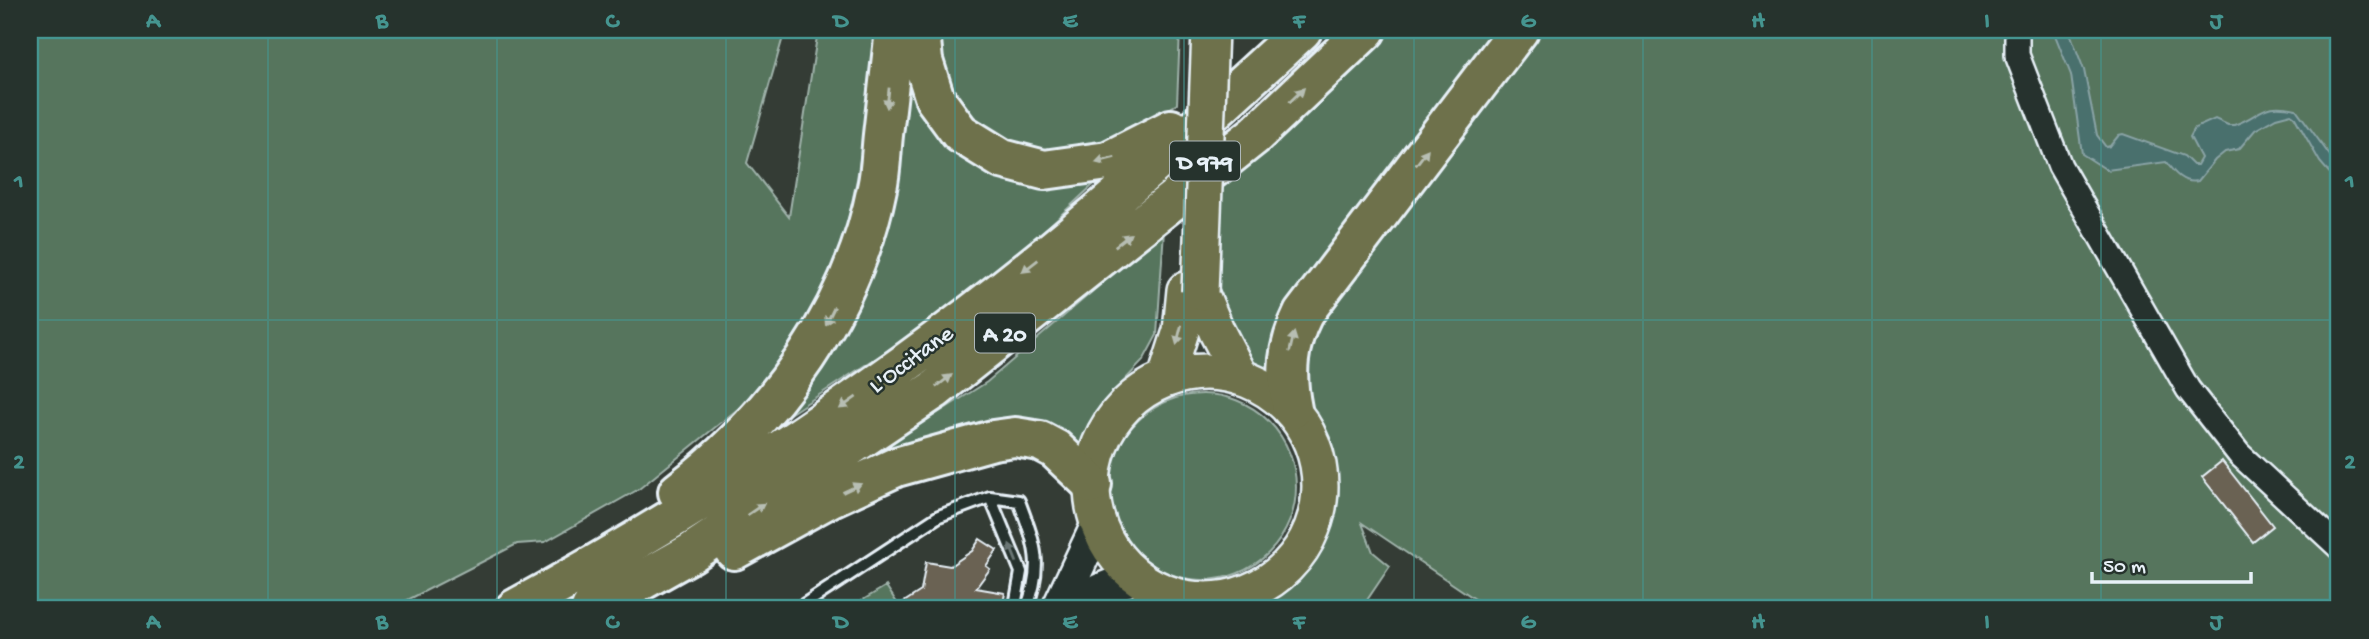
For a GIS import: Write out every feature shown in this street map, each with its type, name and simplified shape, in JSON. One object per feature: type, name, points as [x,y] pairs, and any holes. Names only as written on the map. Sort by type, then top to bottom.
[{"type":"highway","points":[[895,30],[877,188],[854,268],[820,337],[782,390],[724,454],[679,490],[600,544],[592,595],[648,597],[830,498],[896,467],[993,440],[1015,437],[1040,441],[1055,449],[1091,484]]},
{"type":"highway","points":[[920,30],[923,61],[935,99],[960,133],[1002,159],[1044,170],[1108,161],[1162,135],[1250,79]]},
{"type":"highway","name":"L'Occitane","points":[[592,595],[656,530],[734,481],[929,346],[1088,221],[1302,30]]},
{"type":"highway","name":"L'Occitane","points":[[515,609],[592,595],[691,553],[933,390],[1255,135],[1366,30]]},
{"type":"highway","points":[[1293,410],[1288,387],[1289,359],[1292,336],[1303,314],[1519,30]]},
{"type":"main road","name":"D 979","points":[[1194,30],[1192,291],[1240,376]]},
{"type":"main road","name":"D 979","points":[[1166,378],[1192,291],[1210,30]]},
{"type":"main road","points":[[1203,370],[1240,376],[1259,384],[1277,395],[1293,410],[1311,440],[1321,475],[1318,511],[1305,544],[1282,572],[1248,600],[1179,603],[1137,578],[1114,554],[1098,524],[1091,484],[1097,450],[1112,419],[1136,395],[1166,378],[1203,370]]},
{"type":"street","points":[[2017,30],[2017,55],[2060,166],[2188,389],[2239,454],[2339,547]]},
{"type":"street","points":[[1058,609],[1098,524]]},
{"type":"street","points":[[1077,609],[1094,593],[1137,578]]},
{"type":"lane","points":[[797,609],[939,516],[990,497],[1019,501],[1037,552],[1035,588],[1026,609]]},
{"type":"lane","points":[[990,497],[1021,572],[1015,606],[1010,609]]},
{"type":"green space","points":[[30,30],[785,30],[747,163],[789,217],[818,30],[880,30],[857,179],[843,244],[797,339],[755,395],[639,489],[545,542],[517,544],[390,609],[30,609]]},
{"type":"green space","points":[[936,30],[1180,30],[1177,104],[1110,143],[1050,156],[989,135],[956,103],[940,66]]},
{"type":"green space","points":[[1386,30],[1505,30],[1275,380],[1229,346],[1211,289],[1213,191]]},
{"type":"green space","points":[[1536,30],[2339,30],[2339,609],[1490,609],[1362,523],[1373,552],[1390,566],[1361,609],[1254,609],[1298,570],[1323,537],[1336,480],[1311,414],[1297,389],[1299,337]]},
{"type":"green space","points":[[911,50],[941,137],[973,164],[1009,176],[1107,172],[979,291],[759,434],[810,372]]},
{"type":"green space","points":[[1164,230],[1157,335],[1143,361],[1100,406],[1078,457],[1052,434],[824,485],[987,382]]},
{"type":"green space","points":[[1203,394],[1238,401],[1269,421],[1289,452],[1296,487],[1289,522],[1269,553],[1238,573],[1203,580],[1168,573],[1137,553],[1117,522],[1110,487],[1117,452],[1137,421],[1168,401]]},
{"type":"green space","points":[[886,586],[901,609],[848,609]]},
{"type":"green space","points":[[1115,598],[1144,601],[1152,609],[1094,609]]},
{"type":"water","points":[[2053,30],[2069,30],[2084,70],[2097,135],[2106,147],[2123,134],[2184,156],[2193,165],[2197,165],[2201,158],[2190,137],[2195,128],[2215,119],[2234,125],[2263,110],[2284,107],[2296,109],[2339,168],[2339,184],[2320,162],[2291,114],[2276,118],[2255,130],[2239,149],[2225,152],[2215,160],[2198,181],[2183,179],[2166,162],[2107,170],[2082,154],[2071,75]]},
{"type":"building","points":[[2222,461],[2273,526],[2253,542],[2202,477]]},
{"type":"building","points":[[980,539],[997,550],[986,566],[990,569],[976,588],[1005,593],[1002,609],[893,609],[921,591],[926,562],[950,566],[972,551]]}]
